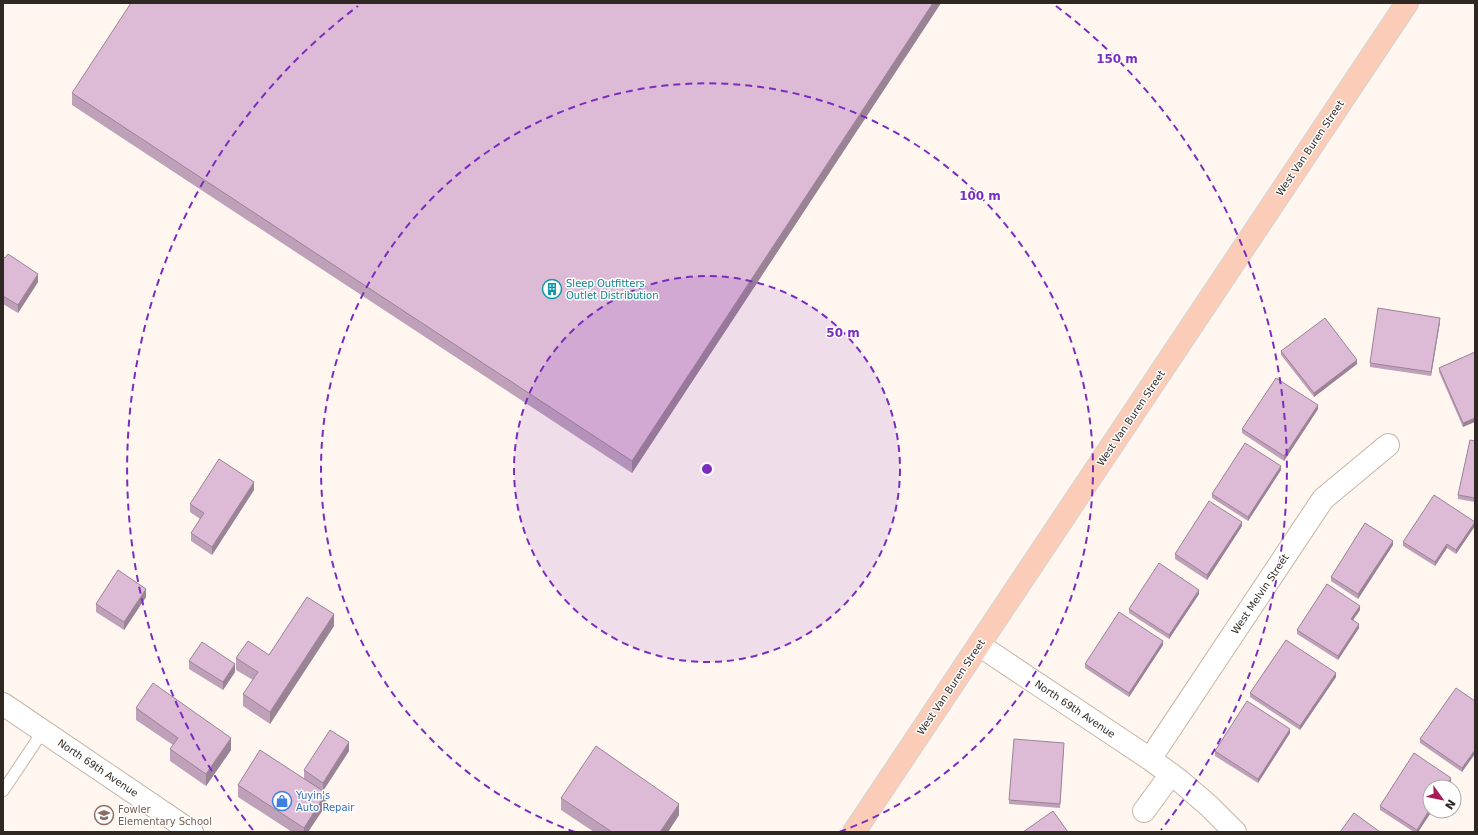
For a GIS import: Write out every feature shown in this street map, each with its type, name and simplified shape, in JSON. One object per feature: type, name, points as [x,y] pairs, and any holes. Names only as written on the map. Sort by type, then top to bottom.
[{"type":"main road","name":"West Van Buren Street","points":[[854,832],[1407,3]]},
{"type":"street","name":"West Melvin Street","points":[[1150,759],[1323,499],[1388,445]]},
{"type":"street","name":"North 69th Avenue","points":[[979,645],[1171,774],[1209,806],[1235,832]]},
{"type":"street","name":"North 69th Avenue","points":[[3,704],[192,832]]},
{"type":"street","points":[[1144,811],[1171,774]]},
{"type":"lane","points":[[3,791],[43,731]]},
{"type":"building","name":"Sleep Outfitters Outlet Distribution","points":[[131,3],[933,3],[632,461],[72,93]]},
{"type":"building","points":[[8,254],[38,274],[18,305],[3,296],[3,257],[5,258]]},
{"type":"building","points":[[1378,308],[1440,318],[1431,372],[1370,363]]},
{"type":"building","points":[[1325,318],[1357,360],[1314,393],[1281,351]]},
{"type":"building","points":[[1475,352],[1475,418],[1463,423],[1439,368]]},
{"type":"building","points":[[1276,378],[1318,405],[1284,456],[1242,429]]},
{"type":"building","points":[[1470,440],[1475,441],[1475,498],[1458,495]]},
{"type":"building","points":[[1245,443],[1281,466],[1248,517],[1212,494]]},
{"type":"building","points":[[219,459],[254,482],[212,547],[191,533],[204,513],[190,504]]},
{"type":"building","points":[[1434,495],[1475,522],[1456,550],[1447,544],[1435,562],[1403,542]]},
{"type":"building","points":[[1209,501],[1242,522],[1207,575],[1175,554]]},
{"type":"building","points":[[1365,523],[1393,541],[1358,594],[1331,577]]},
{"type":"building","points":[[1159,563],[1199,590],[1169,635],[1129,609]]},
{"type":"building","points":[[118,570],[146,589],[124,622],[96,604]]},
{"type":"building","points":[[1327,584],[1360,606],[1351,619],[1359,624],[1338,656],[1297,630]]},
{"type":"building","points":[[307,597],[334,614],[270,712],[243,694],[258,672],[236,658],[248,641],[269,655]]},
{"type":"building","points":[[1119,612],[1163,641],[1129,693],[1085,664]]},
{"type":"building","points":[[1286,640],[1336,673],[1300,726],[1250,693]]},
{"type":"building","points":[[202,642],[235,664],[223,682],[189,661]]},
{"type":"building","points":[[153,683],[231,738],[206,774],[170,749],[178,738],[136,708]]},
{"type":"building","points":[[1456,688],[1475,701],[1475,750],[1462,768],[1420,739]]},
{"type":"building","points":[[1247,701],[1290,729],[1258,779],[1215,751]]},
{"type":"building","points":[[330,730],[349,742],[323,783],[304,770]]},
{"type":"building","points":[[1014,739],[1064,743],[1060,804],[1009,800]]},
{"type":"building","points":[[596,746],[679,804],[660,832],[612,832],[561,798]]},
{"type":"building","name":"Yuyin's Auto Repair","points":[[260,750],[326,793],[304,828],[238,785]]},
{"type":"building","points":[[1414,753],[1451,778],[1422,779],[1422,819],[1424,819],[1417,830],[1380,806]]},
{"type":"building","points":[[1053,811],[1068,832],[1023,832]]},
{"type":"building","points":[[1354,813],[1380,832],[1340,832]]},
{"type":"place","name":"Sleep Outfitters Outlet Distribution","points":[[552,289]]},
{"type":"place","name":"Yuyin's Auto Repair","points":[[282,801]]},
{"type":"place","name":"Fowler Elementary School","points":[[104,815]]}]
